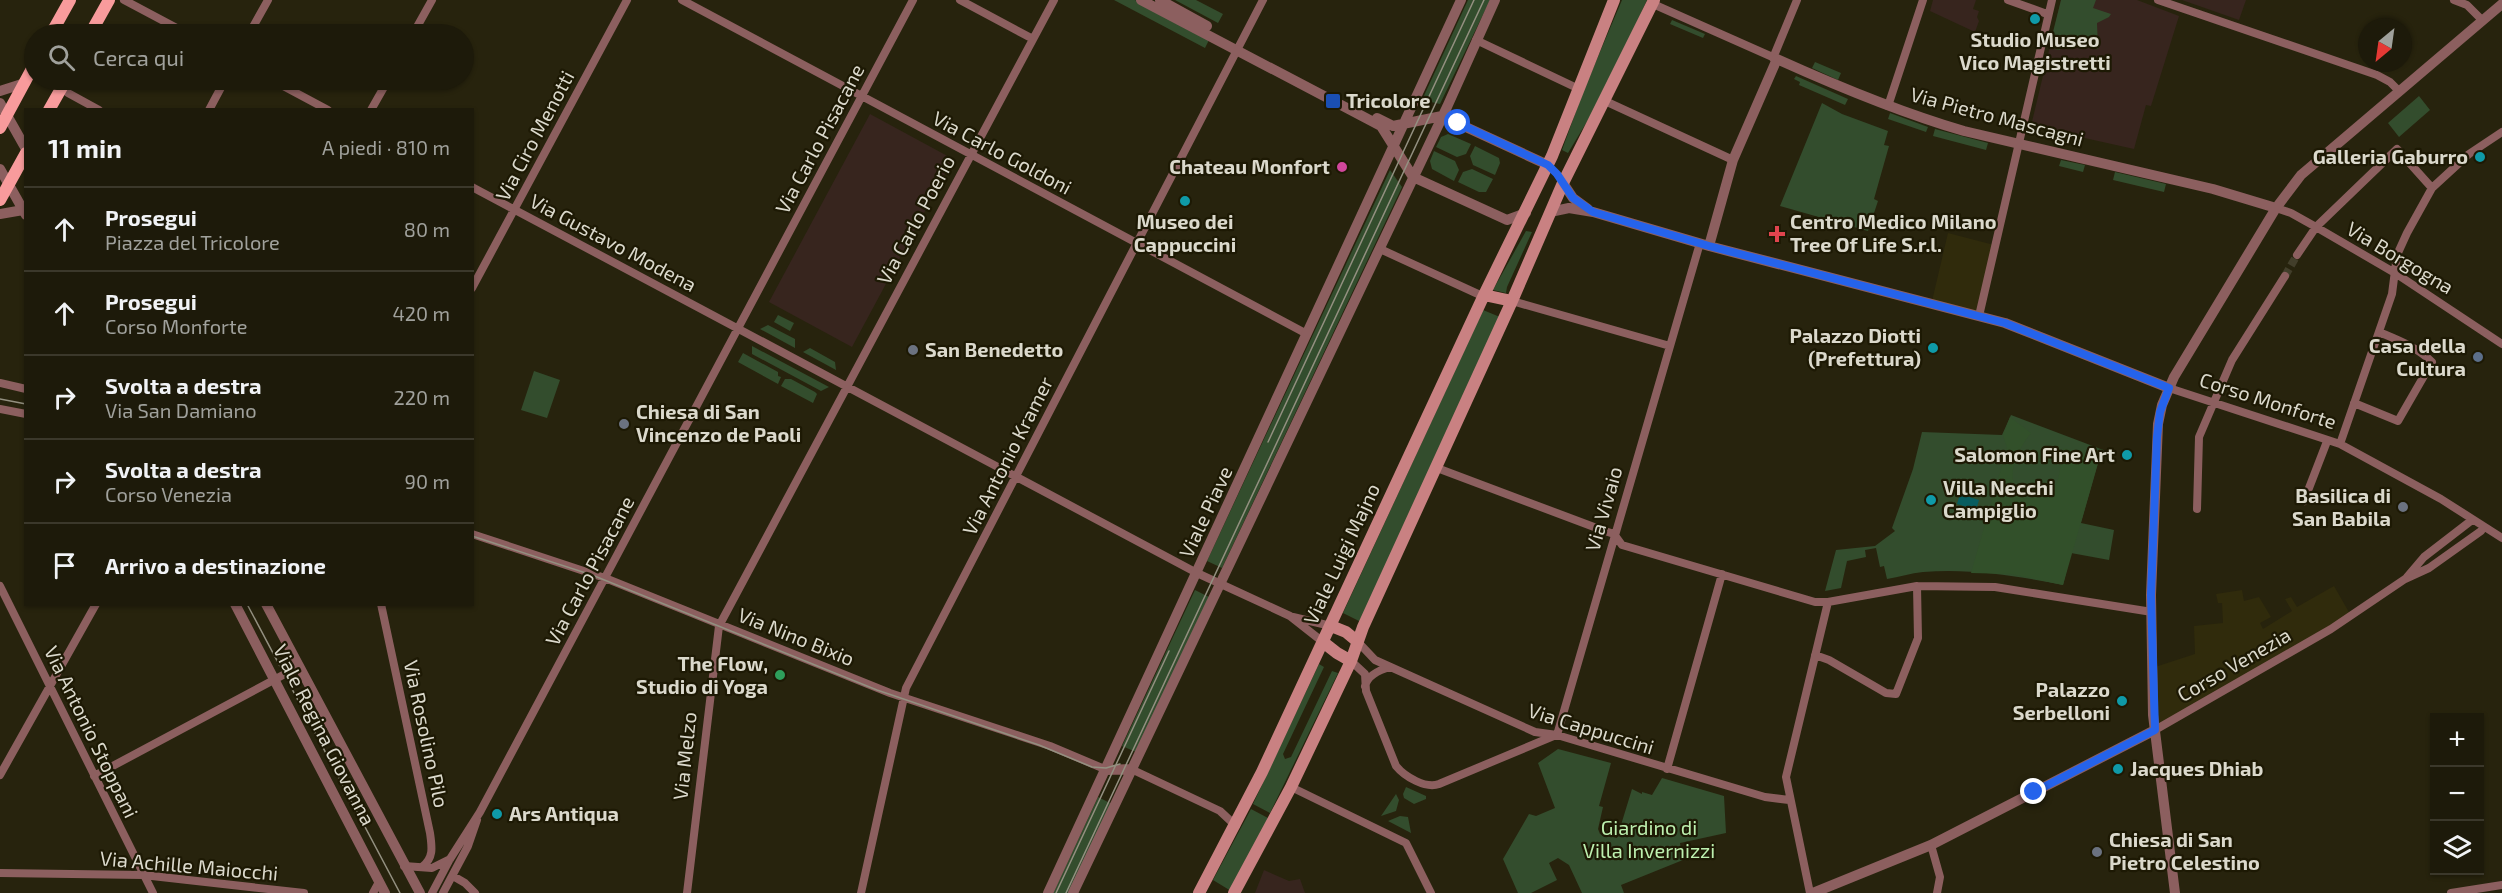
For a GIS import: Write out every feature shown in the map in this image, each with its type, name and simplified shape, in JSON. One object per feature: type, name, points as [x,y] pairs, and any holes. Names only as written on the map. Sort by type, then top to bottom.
[{"type":"main road","points":[[57,24],[70,0]]},
{"type":"main road","points":[[96,24],[109,0]]},
{"type":"main road","name":"Viale Luigi Majno","points":[[1199,893],[1236,826],[1484,294],[1526,213],[1548,165],[1614,0]]},
{"type":"main road","points":[[1234,893],[1291,787],[1351,661],[1563,183],[1653,2]]},
{"type":"main road","points":[[0,128],[24,83]]},
{"type":"main road","points":[[50,108],[60,90]]},
{"type":"main road","points":[[0,200],[24,155]]},
{"type":"main road","points":[[1548,165],[1563,183]]},
{"type":"main road","points":[[1526,213],[1550,212]]},
{"type":"main road","points":[[1484,294],[1512,301]]},
{"type":"main road","points":[[1331,626],[1346,632],[1358,642]]},
{"type":"main road","points":[[1323,642],[1351,661]]},
{"type":"street","points":[[123,0],[169,24]]},
{"type":"street","points":[[255,24],[268,0]]},
{"type":"street","points":[[419,24],[432,0]]},
{"type":"street","name":"Via Ciro Menotti","points":[[474,284],[627,0]]},
{"type":"street","name":"Via Carlo Goldoni","points":[[681,0],[1307,334]]},
{"type":"street","name":"Via Carlo Pisacane","points":[[432,893],[450,859],[480,812],[914,0]]},
{"type":"street","points":[[960,0],[1033,39]]},
{"type":"street","points":[[1141,0],[1239,46],[1393,126],[1442,116],[1548,165]]},
{"type":"street","points":[[1160,0],[1381,126],[1413,177],[1507,220],[1526,213]]},
{"type":"street","name":"Via Antonio Kramer","points":[[861,893],[906,688],[1263,0]]},
{"type":"street","name":"Viale Piave","points":[[1048,893],[1107,770],[1461,0]]},
{"type":"street","points":[[1073,893],[1216,582],[1380,249],[1495,0]]},
{"type":"street","points":[[1705,244],[1733,160],[1797,0]]},
{"type":"street","points":[[1888,106],[1923,0]]},
{"type":"street","points":[[2008,0],[2047,14]]},
{"type":"street","points":[[1979,316],[2052,0]]},
{"type":"street","points":[[2158,0],[2377,75],[2390,82],[2399,91]]},
{"type":"street","points":[[2454,0],[2467,5],[2482,20]]},
{"type":"street","name":"Via Carlo Poerio","points":[[720,623],[1053,1]]},
{"type":"street","name":"Via Pietro Mascagni","points":[[1653,2],[1775,58],[1888,106],[1964,131],[2213,189],[2279,209]]},
{"type":"street","points":[[2175,893],[2155,730],[2152,612],[2158,424],[2169,388],[2301,175],[2502,4]]},
{"type":"street","points":[[1476,40],[1577,88]]},
{"type":"street","points":[[0,91],[24,83]]},
{"type":"street","points":[[67,90],[68,93],[95,108]]},
{"type":"street","points":[[210,108],[220,90]]},
{"type":"street","points":[[291,90],[324,108]]},
{"type":"street","points":[[372,108],[382,90]]},
{"type":"street","points":[[1605,101],[1733,160]]},
{"type":"street","points":[[0,103],[24,147]]},
{"type":"street","points":[[2340,444],[2394,288],[2397,255],[2407,232],[2432,188],[2469,154],[2502,132]]},
{"type":"street","points":[[2297,255],[2316,227],[2397,149],[2432,188]]},
{"type":"street","points":[[0,169],[24,213],[0,214]]},
{"type":"street","name":"Corso Monforte","points":[[1563,183],[1573,198],[1593,212]]},
{"type":"street","name":"Via Gustavo Modena","points":[[474,188],[1197,573],[1290,616]]},
{"type":"street","name":"Corso Monforte","points":[[1550,212],[1569,208],[1593,212],[2014,327],[2169,388],[2340,444],[2441,498],[2472,520]]},
{"type":"street","name":"Via Borgogna","points":[[2279,209],[2316,227],[2395,273],[2500,339]]},
{"type":"street","name":"Via Vivaio","points":[[1557,735],[1685,294],[1705,244]]},
{"type":"street","points":[[1380,249],[1479,294],[1484,294]]},
{"type":"street","points":[[2197,509],[2199,437],[2232,360],[2285,276]]},
{"type":"street","points":[[1512,301],[1670,346]]},
{"type":"street","points":[[2354,403],[2398,421],[2432,362],[2409,344],[2379,332]]},
{"type":"street","points":[[0,383],[24,388]]},
{"type":"street","points":[[0,409],[24,414]]},
{"type":"street","points":[[2304,501],[2326,444]]},
{"type":"street","points":[[1437,468],[1614,534],[1622,545],[1815,602],[1828,602],[1917,586],[1995,587],[2152,612]]},
{"type":"street","points":[[2472,520],[2481,531],[2502,540]]},
{"type":"street","points":[[2472,520],[2502,540]]},
{"type":"street","name":"Corso Venezia","points":[[2405,579],[2424,557],[2472,520]]},
{"type":"street","name":"Corso Venezia","points":[[1811,893],[1931,845],[2155,730],[2331,629],[2405,579],[2429,568],[2481,531]]},
{"type":"street","name":"Via Nino Bixio","points":[[474,535],[605,578],[904,698],[1050,746],[1107,770]]},
{"type":"street","points":[[1667,769],[1722,574]]},
{"type":"street","name":"Via Antonio Stoppani","points":[[0,586],[153,893]]},
{"type":"street","points":[[1815,655],[1893,696],[1899,692],[1918,638],[1917,586]]},
{"type":"street","points":[[1811,893],[1789,800],[1786,777],[1828,602]]},
{"type":"street","points":[[0,775],[95,606]]},
{"type":"street","name":"Viale Regina Giovanna","points":[[236,606],[385,893]]},
{"type":"street","name":"Viale Regina Giovanna","points":[[267,606],[420,893]]},
{"type":"street","name":"Via Rosolino Pilo","points":[[381,606],[432,845],[430,858],[422,867]]},
{"type":"street","points":[[1290,616],[1331,626]]},
{"type":"street","points":[[1290,616],[1323,642]]},
{"type":"street","name":"Via Melzo","points":[[687,893],[705,727],[720,623]]},
{"type":"street","name":"Via Cappuccini","points":[[1358,642],[1368,655],[1390,667],[1535,732],[1557,735],[1765,797],[1789,800]]},
{"type":"street","points":[[1351,661],[1365,674],[1365,686],[1396,766],[1402,772],[1433,786],[1557,735]]},
{"type":"street","points":[[94,776],[298,667]]},
{"type":"street","points":[[1365,686],[1368,679],[1377,672],[1390,667]]},
{"type":"street","points":[[1107,770],[1131,769],[1220,811],[1236,826]]},
{"type":"street","points":[[1291,787],[1408,845],[1431,893]]},
{"type":"street","name":"Via Carlo Pisacane","points":[[443,893],[472,836],[480,812]]},
{"type":"street","points":[[1931,845],[1940,877],[1937,893]]},
{"type":"street","points":[[404,866],[435,867],[450,859]]},
{"type":"street","name":"Via Achille Maiocchi","points":[[0,873],[143,875],[304,893]]},
{"type":"street","points":[[453,876],[468,885],[475,893]]},
{"type":"street","points":[[372,893],[379,882]]},
{"type":"street","points":[[2451,893],[2502,885]]},
{"type":"shaded area","points":[[1933,0],[1976,0],[1973,9],[1979,11],[1977,17],[1979,21],[1975,32],[1930,11]]},
{"type":"shaded area","points":[[2061,0],[2137,0],[2179,16],[2151,106],[2146,105],[2134,149],[2031,126]]},
{"type":"shaded area","points":[[2182,0],[2246,0],[2239,20]]},
{"type":"shaded area","points":[[870,114],[953,159],[852,347],[769,302]]},
{"type":"shaded area","points":[[1948,233],[1994,245],[1978,314],[1932,301]]},
{"type":"shaded area","points":[[2334,586],[2350,614],[2155,729],[2152,668],[2195,654],[2194,626],[2223,623],[2222,603],[2218,603],[2216,594],[2242,590],[2244,601],[2259,597],[2271,617],[2260,623],[2263,629],[2292,611],[2285,599],[2291,597],[2297,607]]},
{"type":"shaded area","points":[[1264,870],[1289,881],[1300,879],[1305,893],[1255,893]]},
{"type":"green space","points":[[1114,0],[1135,0],[1209,40],[1205,48]]},
{"type":"green space","points":[[1175,0],[1196,0],[1223,14],[1218,23]]},
{"type":"green space","points":[[1468,0],[1490,0],[1440,104],[1422,100]]},
{"type":"green space","points":[[1622,0],[1647,0],[1603,95],[1568,153],[1562,150],[1583,92]]},
{"type":"green space","points":[[2061,0],[2096,0],[2093,8],[2111,14],[2097,23],[2098,49],[2062,40],[2060,50],[2049,48]]},
{"type":"green space","points":[[1672,20],[1705,34],[1703,38],[1670,24]]},
{"type":"green space","points":[[1815,62],[1841,73],[1838,80],[1812,68]]},
{"type":"green space","points":[[1796,76],[1848,99],[1845,105],[1799,85],[1800,82],[1794,79]]},
{"type":"green space","points":[[2419,96],[2430,110],[2399,137],[2388,123]]},
{"type":"green space","points":[[1822,103],[1842,114],[1888,131],[1884,145],[1889,146],[1874,199],[1878,201],[1868,231],[1780,206]]},
{"type":"green space","points":[[1890,113],[1928,127],[1926,132],[1888,119]]},
{"type":"green space","points":[[1935,129],[1988,143],[1986,150],[1933,136]]},
{"type":"green space","points":[[1448,134],[1471,144],[1466,154],[1457,157],[1436,147],[1441,137]]},
{"type":"green space","points":[[1475,146],[1499,158],[1500,163],[1495,175],[1473,165],[1470,156]]},
{"type":"green space","points":[[1434,151],[1455,161],[1459,170],[1454,181],[1432,169],[1430,161]]},
{"type":"green space","points":[[2061,160],[2085,165],[2083,172],[2059,166]]},
{"type":"green space","points":[[1472,169],[1493,179],[1486,192],[1479,192],[1458,182],[1463,172]]},
{"type":"green space","points":[[1390,170],[1402,187],[1222,568],[1207,561]]},
{"type":"green space","points":[[2115,172],[2166,184],[2164,192],[2113,180]]},
{"type":"green space","points":[[1526,231],[1532,232],[1506,293],[1493,290]]},
{"type":"green space","points":[[1483,310],[1500,317],[1361,622],[1343,613]]},
{"type":"green space","points":[[778,315],[794,323],[790,331],[774,322]]},
{"type":"green space","points":[[768,325],[795,339],[795,348],[760,329]]},
{"type":"green space","points":[[752,346],[829,387],[821,391],[752,354]]},
{"type":"green space","points":[[810,348],[835,362],[836,370],[803,352]]},
{"type":"green space","points":[[743,353],[778,372],[778,376],[781,377],[778,384],[738,362]]},
{"type":"green space","points":[[534,371],[560,380],[547,418],[521,410]]},
{"type":"green space","points":[[785,379],[791,379],[815,392],[817,394],[813,403],[781,386]]},
{"type":"green space","points":[[2011,415],[2106,451],[2103,462],[2099,460],[2081,523],[2114,530],[2109,560],[2071,553],[2063,585],[2011,576],[1958,571],[1914,573],[1887,579],[1884,566],[1880,567],[1876,548],[1865,550],[1866,557],[1847,561],[1841,588],[1825,591],[1836,550],[1875,546],[1895,531],[1892,528],[1913,469],[1922,432],[2002,435]]},
{"type":"green space","points":[[2010,417],[2031,433],[2014,465],[2013,482],[2023,498],[2045,496],[2052,491],[2056,485],[2064,448],[2099,459],[2063,585],[2011,574],[1971,573],[2007,448],[2003,435]]},
{"type":"green space","points":[[1195,590],[1209,597],[1136,752],[1122,746]]},
{"type":"green space","points":[[1319,664],[1324,667],[1283,754],[1285,759],[1291,757],[1332,671],[1338,673],[1270,813],[1253,804]]},
{"type":"green space","name":"Giardino di Villa Invernizzi","points":[[1558,749],[1611,763],[1599,806],[1603,807],[1598,829],[1600,834],[1617,838],[1632,789],[1642,794],[1642,792],[1652,795],[1662,778],[1724,796],[1726,833],[1680,843],[1683,860],[1621,885],[1624,893],[1582,893],[1569,865],[1558,858],[1549,863],[1557,880],[1531,893],[1518,893],[1503,859],[1529,814],[1536,816],[1555,808],[1538,763]]},
{"type":"green space","points":[[1406,787],[1426,796],[1426,799],[1414,804],[1404,798]]},
{"type":"green space","points":[[1396,794],[1399,800],[1396,811],[1381,816]]},
{"type":"green space","points":[[1098,797],[1112,804],[1070,893],[1053,893]]},
{"type":"green space","points":[[1251,809],[1268,818],[1231,891],[1213,880]]},
{"type":"green space","points":[[1400,816],[1408,817],[1411,833],[1388,821]]},
{"type":"water","points":[[1960,494],[1979,500],[1976,510],[1957,504]]},
{"type":"tunnel","points":[[2285,276],[2297,255]]},
{"type":"tram line","points":[[1268,442],[1474,0]]},
{"type":"tram line","points":[[1066,893],[1484,0]]},
{"type":"tram line","points":[[0,399],[24,404]]},
{"type":"tram line","points":[[474,537],[592,575],[877,690],[1039,745],[1092,767],[1106,768],[1120,764]]},
{"type":"tram line","points":[[248,606],[400,893]]},
{"type":"tram line","points":[[1056,893],[1169,651]]},
{"type":"place","name":"Studio Museo Vico Magistretti","points":[[2035,19]]},
{"type":"place","name":"Tricolore","points":[[1333,101]]},
{"type":"place","name":"Galleria Gaburro","points":[[2480,157]]},
{"type":"place","name":"Chateau Monfort","points":[[1342,167]]},
{"type":"place","name":"Museo dei Cappuccini","points":[[1185,201]]},
{"type":"place","name":"Centro Medico Milano Tree Of Life S.r.l.","points":[[1777,234]]},
{"type":"place","name":"Palazzo Diotti (Prefettura)","points":[[1933,348]]},
{"type":"place","name":"San Benedetto","points":[[913,350]]},
{"type":"place","name":"Casa della Cultura","points":[[2478,357]]},
{"type":"place","name":"Chiesa di San Vincenzo de Paoli","points":[[624,424]]},
{"type":"place","name":"Salomon Fine Art","points":[[2127,455]]},
{"type":"place","name":"Villa Necchi Campiglio","points":[[1931,500]]},
{"type":"place","name":"Basilica di San Babila","points":[[2403,507]]},
{"type":"place","name":"The Flow, Studio di Yoga","points":[[780,675]]},
{"type":"place","name":"Palazzo Serbelloni","points":[[2122,701]]},
{"type":"place","name":"Jacques Dhiab","points":[[2118,769]]},
{"type":"place","name":"Ars Antiqua","points":[[497,814]]},
{"type":"place","name":"Chiesa di San Pietro Celestino","points":[[2097,852]]},
{"type":"route","points":[[1458,123],[1548,165],[1573,198],[1593,212],[1709,246],[2005,323],[2169,388],[2160,412],[2157,437],[2151,595],[2155,730],[2034,792]]}]
